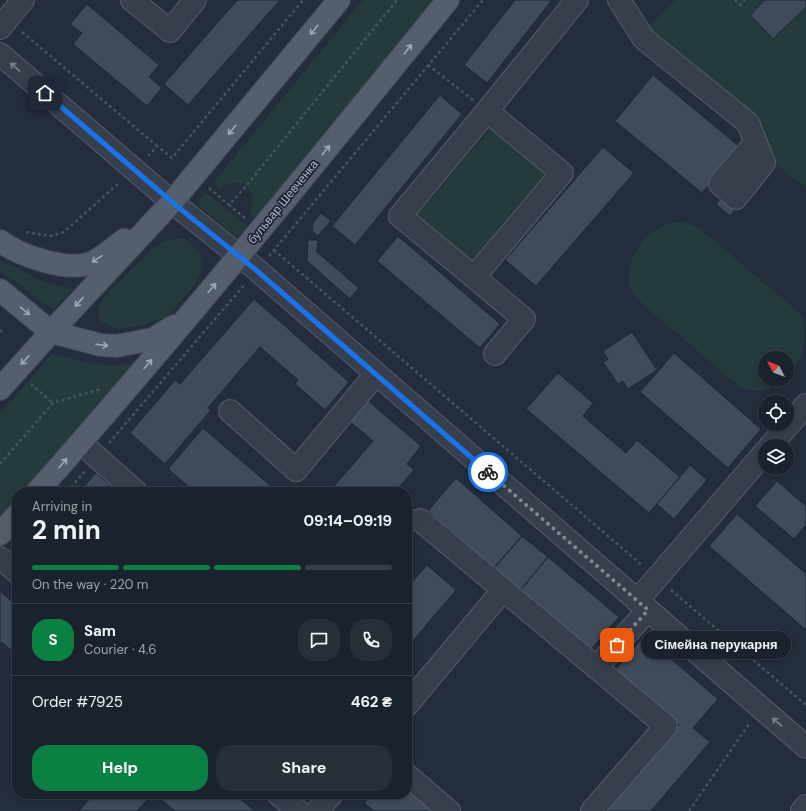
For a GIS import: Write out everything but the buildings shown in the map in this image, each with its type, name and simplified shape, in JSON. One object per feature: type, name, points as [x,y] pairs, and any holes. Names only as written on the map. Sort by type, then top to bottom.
[{"type":"main road","points":[[0,389],[172,202],[339,0]]},
{"type":"main road","name":"бульвар Шевченка","points":[[41,487],[81,443],[239,256],[448,0]]},
{"type":"main road","points":[[0,240],[8,247],[44,261],[68,267],[89,264],[116,246],[172,202]]},
{"type":"main road","points":[[0,290],[51,332],[101,345],[116,346],[153,339],[186,318]]},
{"type":"main road","points":[[0,534],[12,521]]},
{"type":"street","points":[[3,23],[23,0]]},
{"type":"street","points":[[132,0],[170,31],[195,0]]},
{"type":"street","points":[[495,354],[524,319],[400,216],[577,0]]},
{"type":"street","points":[[619,0],[644,39],[748,124],[755,143]]},
{"type":"street","points":[[0,54],[134,170],[256,270],[806,747]]},
{"type":"street","points":[[474,277],[562,174],[487,111]]},
{"type":"street","points":[[230,411],[296,470],[376,374]]},
{"type":"street","points":[[776,439],[806,404]]},
{"type":"street","points":[[81,443],[130,487]]},
{"type":"street","points":[[596,668],[643,606],[657,578],[758,460]]},
{"type":"street","points":[[420,520],[666,726],[592,811]]},
{"type":"street","points":[[0,558],[12,568]]},
{"type":"street","points":[[412,699],[503,590]]},
{"type":"street","points":[[412,779],[449,811]]},
{"type":"street","points":[[284,799],[298,811]]},
{"type":"street","points":[[317,811],[328,799]]},
{"type":"street","points":[[802,811],[806,806]]},
{"type":"path","points":[[3,23],[172,158],[303,0]]},
{"type":"path","points":[[229,205],[397,0]]},
{"type":"path","points":[[71,487],[274,250],[483,0]]},
{"type":"path","points":[[735,0],[740,5],[745,0]]},
{"type":"path","points":[[428,65],[487,111]]},
{"type":"path","points":[[20,229],[26,232],[50,236],[64,232],[134,170],[157,146]]},
{"type":"path","points":[[209,188],[246,219]]},
{"type":"path","points":[[274,250],[806,705]]},
{"type":"path","points":[[0,332],[4,327]]},
{"type":"path","points":[[31,384],[53,403]]},
{"type":"path","points":[[0,464],[53,403],[106,387]]},
{"type":"path","points":[[689,811],[761,708]]},
{"type":"green space","points":[[363,0],[433,0],[255,218],[249,213],[252,205],[252,198],[250,191],[246,186],[241,183],[234,182],[227,184],[220,189],[213,183]]},
{"type":"green space","points":[[676,0],[806,0],[806,188],[775,163],[758,118],[647,28]]},
{"type":"green space","points":[[494,125],[553,175],[474,267],[415,217]]},
{"type":"green space","points":[[205,192],[248,227],[236,236],[199,206],[199,200]]},
{"type":"green space","points":[[685,222],[699,228],[803,316],[803,348],[794,368],[794,351],[758,351],[758,387],[772,387],[767,390],[758,391],[740,387],[637,299],[632,291],[629,282],[629,272],[635,253],[646,237],[663,226]]},
{"type":"green space","points":[[184,238],[199,252],[202,266],[196,283],[179,303],[163,318],[140,326],[117,329],[100,321],[98,307],[110,290],[152,250],[164,241]]},
{"type":"green space","points":[[0,260],[44,282],[73,289],[53,310],[0,270]]},
{"type":"green space","points":[[52,354],[97,364],[113,365],[139,363],[30,487],[12,487],[12,508],[0,521],[0,414]]},
{"type":"way so far","points":[[488,472],[648,610],[617,645]]},
{"type":"place","name":"Сімейна перукарня","points":[[617,645]]},
{"type":"route","points":[[45,93],[172,202],[256,270],[488,472]]}]
